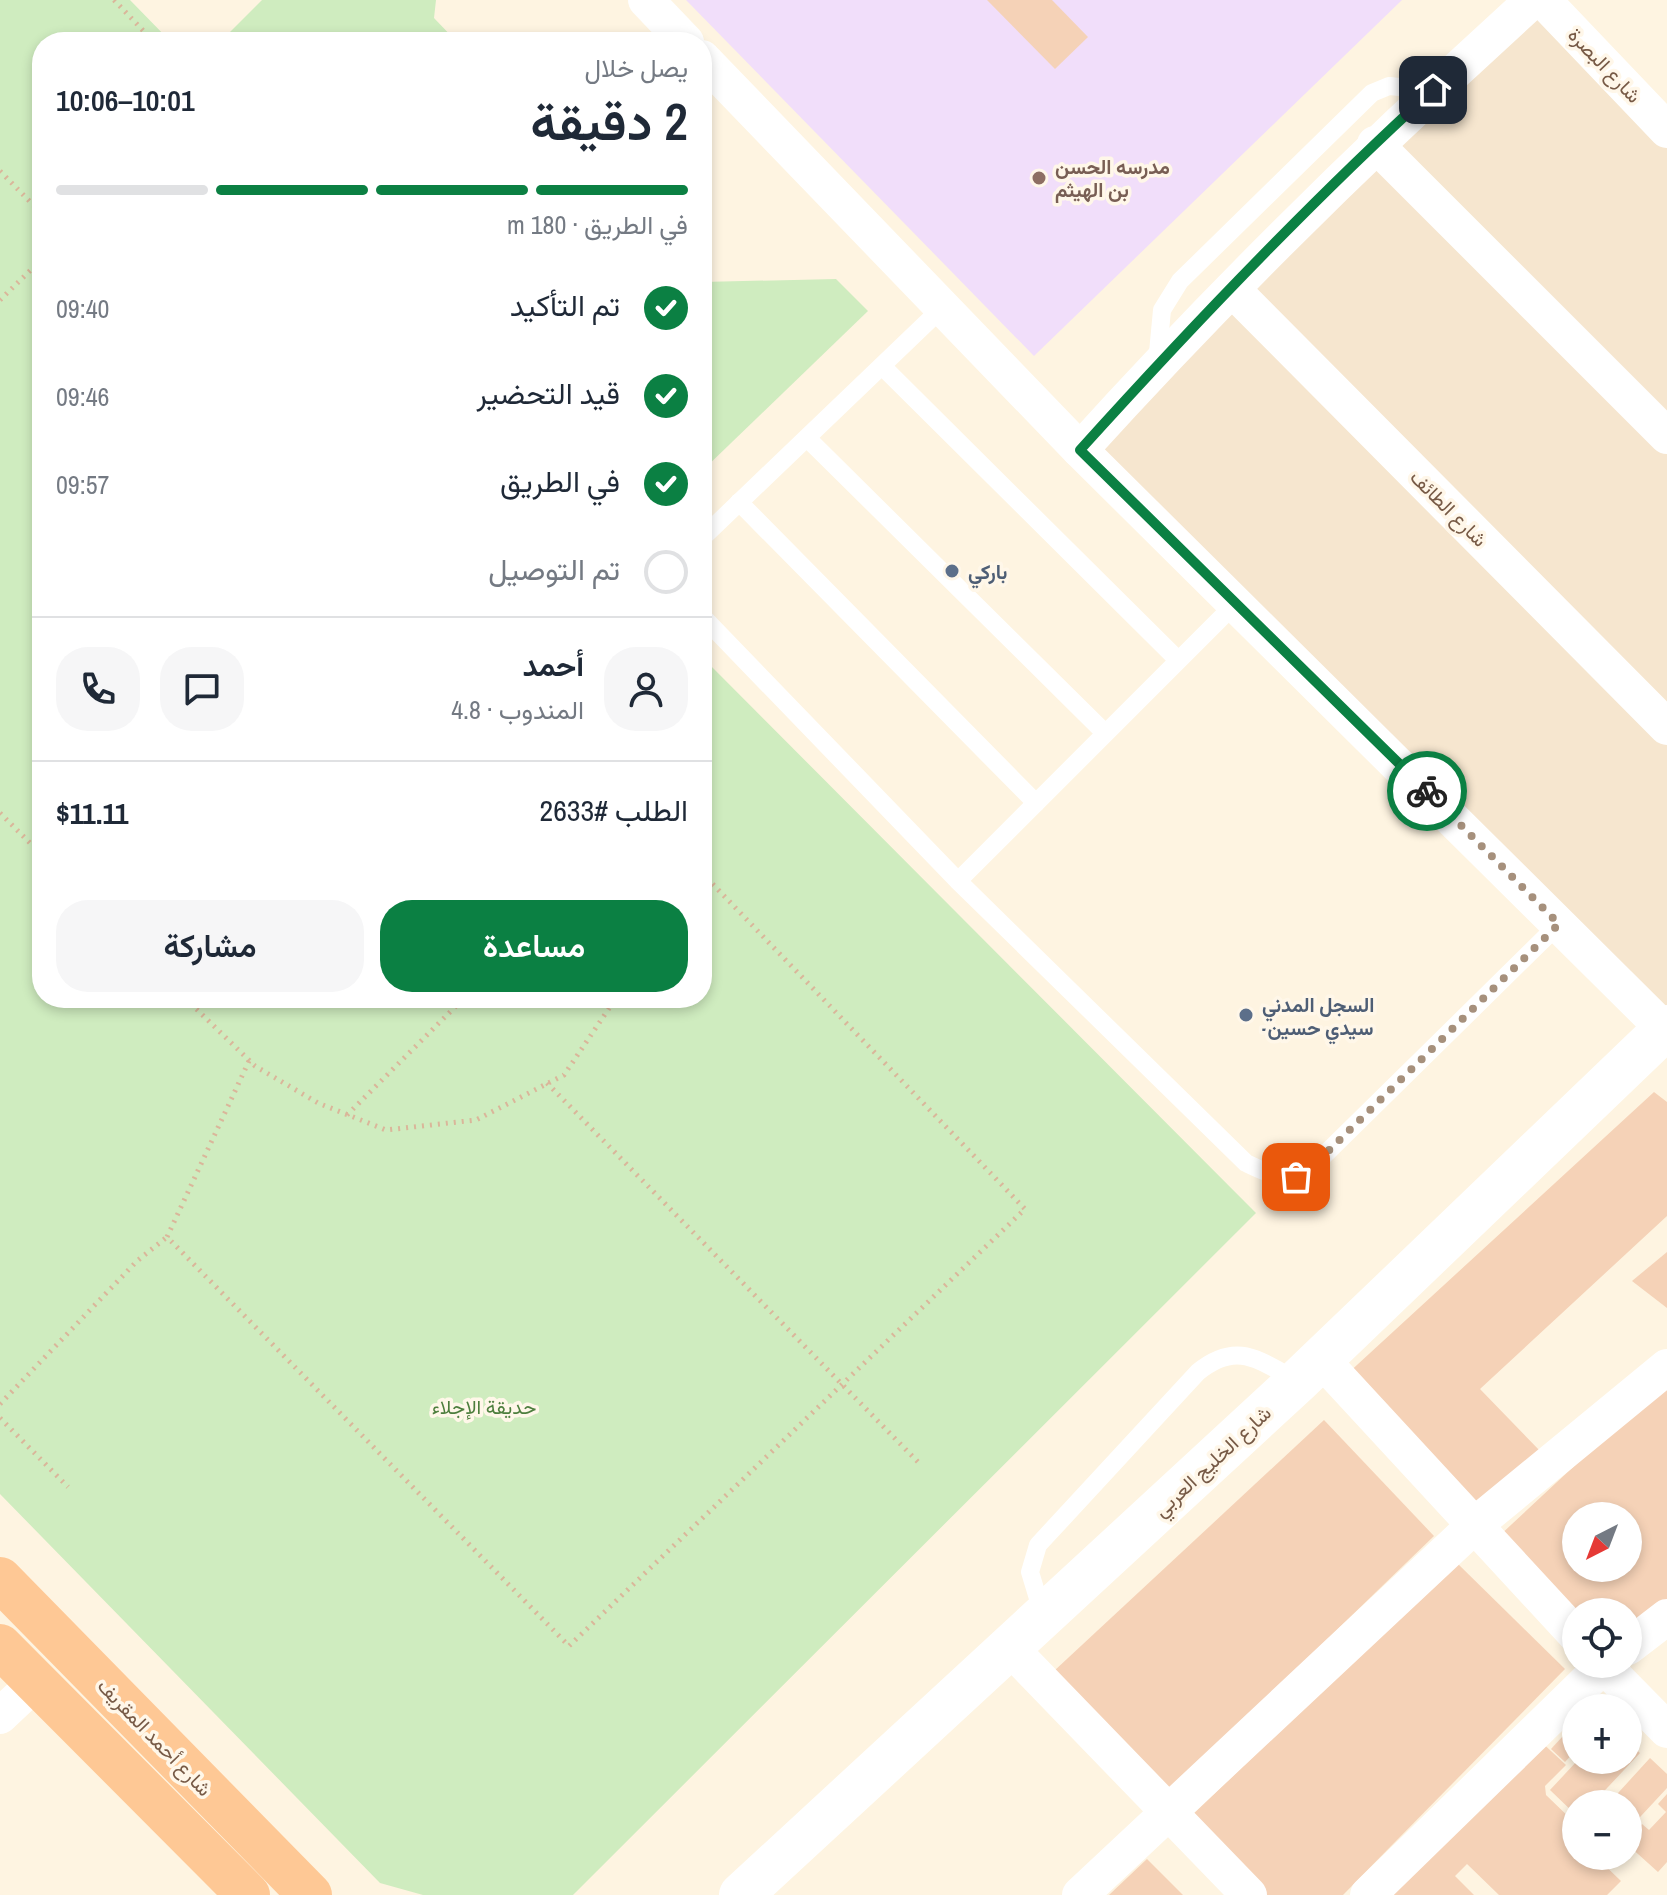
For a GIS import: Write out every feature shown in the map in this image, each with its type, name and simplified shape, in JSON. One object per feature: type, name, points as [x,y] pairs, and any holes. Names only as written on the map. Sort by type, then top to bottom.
[{"type":"highway","name":"شارع أحمد المقريف","points":[[0,1579],[310,1895]]},
{"type":"highway","points":[[0,1646],[248,1895]]},
{"type":"main road","name":"شارع الخليج العربي","points":[[739,1892],[1011,1649],[1310,1370],[1666,1029]]},
{"type":"street","points":[[646,0],[676,32]]},
{"type":"street","points":[[1080,450],[1157,365],[1375,144],[1533,0]]},
{"type":"street","name":"شارع البصرة","points":[[1543,0],[1667,130]]},
{"type":"street","points":[[712,68],[1080,450],[1666,1029]]},
{"type":"street","points":[[1375,144],[1667,436]]},
{"type":"street","name":"شارع الطائف","points":[[1232,289],[1667,727]]},
{"type":"street","points":[[1080,1895],[1168,1809],[1476,1524],[1667,1367]]},
{"type":"street","points":[[1310,1370],[1476,1524],[1562,1619]]},
{"type":"street","points":[[1642,1636],[1667,1617]]},
{"type":"street","points":[[1011,1649],[1249,1895]]},
{"type":"street","points":[[1368,1895],[1591,1678]]},
{"type":"street","points":[[1625,1678],[1667,1730]]},
{"type":"street","points":[[0,1716],[35,1683]]},
{"type":"lane","points":[[1157,365],[1162,310],[1180,281],[1372,93],[1389,86],[1433,90]]},
{"type":"lane","points":[[712,528],[943,307]]},
{"type":"lane","points":[[882,366],[1178,660]]},
{"type":"lane","points":[[807,438],[1105,733]]},
{"type":"lane","points":[[739,502],[1036,803]]},
{"type":"lane","points":[[958,881],[1236,603]]},
{"type":"lane","points":[[712,626],[958,881],[1246,1163],[1282,1178],[1296,1177],[1309,1170],[1559,924]]},
{"type":"lane","points":[[1044,1618],[1030,1572],[1038,1545],[1198,1372],[1223,1356],[1235,1354],[1310,1370]]},
{"type":"path","points":[[114,0],[144,32]]},
{"type":"path","points":[[0,171],[32,204]]},
{"type":"path","points":[[0,300],[32,269]]},
{"type":"path","points":[[0,813],[32,845]]},
{"type":"path","points":[[167,1237],[569,1646],[1025,1209],[712,883]]},
{"type":"path","points":[[195,1008],[249,1061],[318,1103],[386,1130],[476,1120],[564,1075],[609,1008]]},
{"type":"path","points":[[347,1115],[454,1008]]},
{"type":"path","points":[[0,1404],[137,1261],[167,1237],[249,1061]]},
{"type":"path","points":[[547,1083],[918,1462]]},
{"type":"path","points":[[0,1418],[68,1487]]},
{"type":"shaded area","name":"مدرسه الحسن بن الهيثم","points":[[686,0],[1402,0],[1034,356]]},
{"type":"shaded area","points":[[1534,0],[1667,128],[1667,1026],[1080,449]]},
{"type":"green space","name":"حديقة الإجلاء","points":[[0,0],[130,0],[161,32],[32,32],[32,1008],[712,1008],[712,667],[1256,1213],[573,1895],[423,1895],[380,1883],[0,1494]]},
{"type":"green space","points":[[262,0],[436,0],[434,18],[447,32],[230,32]]},
{"type":"green space","points":[[836,279],[868,311],[712,461],[712,282]]},
{"type":"building","points":[[987,0],[1052,0],[1088,37],[1055,69]]},
{"type":"building","points":[[1654,1092],[1667,1102],[1667,1216],[1480,1389],[1541,1452],[1470,1510],[1345,1376]]},
{"type":"building","points":[[1667,1252],[1667,1308],[1632,1281]]},
{"type":"building","points":[[1667,1386],[1667,1605],[1642,1624],[1642,1598],[1562,1599],[1497,1538],[1630,1414]]},
{"type":"building","points":[[1324,1420],[1434,1536],[1169,1792],[1054,1671]]},
{"type":"building","points":[[1456,1562],[1562,1666],[1562,1672],[1343,1895],[1261,1895],[1187,1820]]},
{"type":"building","points":[[1536,1737],[1562,1761],[1562,1769],[1545,1786],[1546,1795],[1562,1810],[1562,1870],[1610,1870],[1621,1881],[1607,1895],[1499,1895],[1467,1864],[1455,1876],[1474,1895],[1382,1895]]},
{"type":"building","points":[[1562,1737],[1562,1759],[1551,1749]]},
{"type":"building","points":[[1650,1758],[1667,1774],[1667,1788],[1642,1815],[1642,1790],[1621,1790],[1635,1774],[1642,1774],[1642,1767]]},
{"type":"building","points":[[1565,1774],[1620,1774],[1605,1790],[1562,1790],[1562,1802],[1550,1790]]},
{"type":"building","points":[[1667,1794],[1667,1862],[1658,1872],[1642,1858],[1642,1824],[1649,1830],[1666,1812],[1658,1804]]},
{"type":"building","points":[[1147,1859],[1183,1895],[1109,1895]]},
{"type":"way so far","points":[[1296,1177],[1309,1170],[1559,924],[1427,791]]},
{"type":"place","name":"مدرسه الحسن بن الهيثم","points":[[1039,178]]},
{"type":"place","name":"باركي","points":[[952,571]]},
{"type":"place","name":"السجل المدني -سيدي حسين","points":[[1246,1015]]},
{"type":"route","points":[[1427,791],[1080,450],[1157,365],[1375,144],[1433,90]]}]
